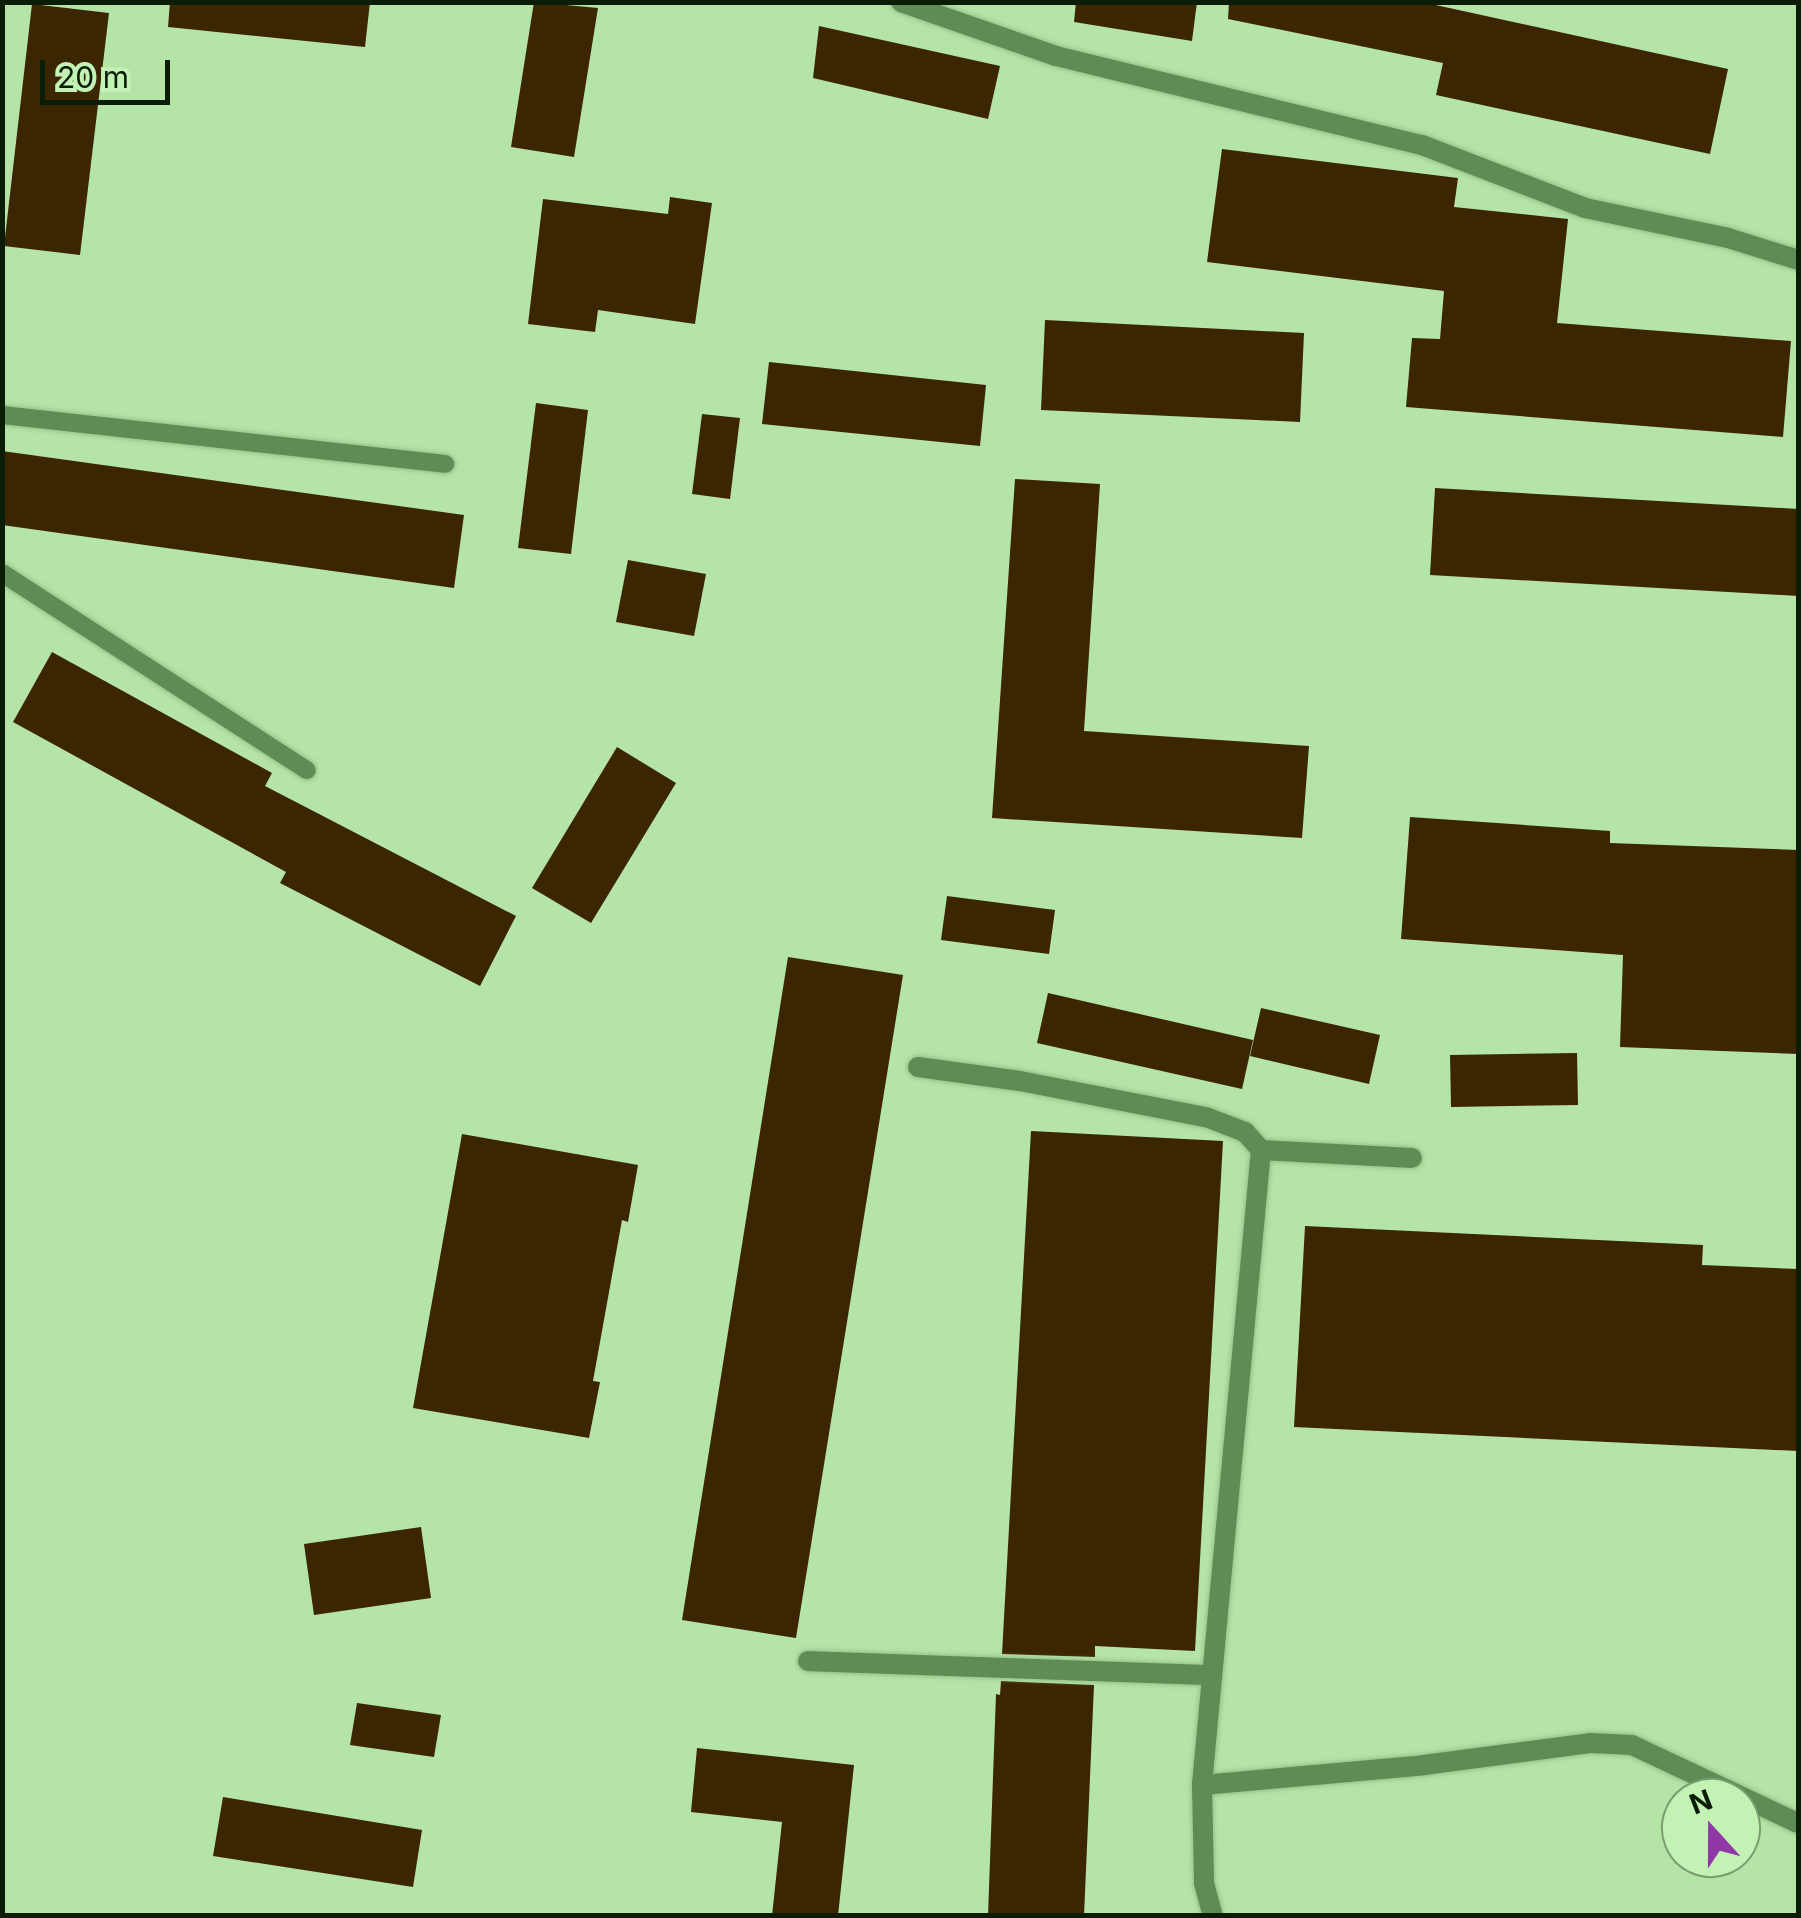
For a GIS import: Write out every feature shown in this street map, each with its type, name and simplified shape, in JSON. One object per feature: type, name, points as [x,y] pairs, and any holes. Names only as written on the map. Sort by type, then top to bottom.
[{"type":"street","points":[[902,2],[1056,56],[1422,145],[1585,208],[1728,238],[1798,260]]},
{"type":"street","points":[[918,1067],[1020,1080],[1206,1117],[1245,1132],[1261,1150],[1412,1158]]},
{"type":"street","points":[[1214,1916],[1204,1883],[1202,1785],[1261,1150]]},
{"type":"street","points":[[808,1662],[1212,1675]]},
{"type":"street","points":[[1202,1785],[1424,1765],[1590,1744],[1632,1745],[1798,1823]]},
{"type":"lane","points":[[2,414],[445,464]]},
{"type":"lane","points":[[2,573],[307,770]]},
{"type":"building","points":[[170,2],[370,2],[365,47],[168,27]]},
{"type":"building","points":[[534,2],[598,8],[574,157],[511,147]]},
{"type":"building","points":[[1076,2],[1197,2],[1192,41],[1074,22]]},
{"type":"building","points":[[1229,2],[1422,2],[1728,69],[1710,154],[1436,95],[1443,63],[1228,19]]},
{"type":"building","points":[[32,4],[109,13],[80,255],[4,246]]},
{"type":"building","points":[[819,26],[1000,66],[988,119],[813,78]]},
{"type":"building","points":[[1222,149],[1458,178],[1454,207],[1568,219],[1557,323],[1791,341],[1783,437],[1406,407],[1412,338],[1440,339],[1444,291],[1207,262]]},
{"type":"building","points":[[670,197],[712,203],[695,324],[598,310],[595,332],[528,324],[543,199],[668,214]]},
{"type":"building","points":[[1045,320],[1304,333],[1300,422],[1041,410]]},
{"type":"building","points":[[769,362],[986,385],[980,446],[762,424]]},
{"type":"building","points":[[536,403],[588,410],[571,554],[518,548]]},
{"type":"building","points":[[702,414],[740,418],[730,499],[692,494]]},
{"type":"building","points":[[2,451],[464,515],[454,588],[2,525]]},
{"type":"building","points":[[1015,479],[1100,484],[1084,731],[1309,746],[1302,838],[992,818]]},
{"type":"building","points":[[1435,488],[1798,509],[1798,596],[1430,575]]},
{"type":"building","points":[[628,560],[706,574],[694,636],[616,622]]},
{"type":"building","points":[[52,652],[272,773],[265,786],[516,916],[480,986],[280,883],[286,872],[13,722]]},
{"type":"building","points":[[617,747],[676,783],[591,923],[532,888]]},
{"type":"building","points":[[1410,817],[1610,831],[1610,843],[1798,850],[1798,1054],[1620,1047],[1623,955],[1401,939]]},
{"type":"building","points":[[947,896],[1055,910],[1049,954],[941,940]]},
{"type":"building","points":[[788,957],[903,975],[796,1638],[682,1620]]},
{"type":"building","points":[[1048,993],[1253,1040],[1242,1089],[1037,1043]]},
{"type":"building","points":[[1261,1008],[1380,1035],[1369,1084],[1250,1056]]},
{"type":"building","points":[[1577,1053],[1578,1105],[1451,1107],[1450,1055]]},
{"type":"building","points":[[1031,1131],[1223,1141],[1195,1651],[1095,1646],[1095,1657],[1002,1654]]},
{"type":"building","points":[[462,1134],[638,1165],[628,1222],[622,1220],[593,1381],[600,1382],[589,1438],[413,1408]]},
{"type":"building","points":[[1305,1226],[1703,1245],[1702,1265],[1798,1269],[1798,1451],[1294,1427]]},
{"type":"building","points":[[421,1527],[431,1598],[314,1615],[304,1544]]},
{"type":"building","points":[[1001,1681],[1094,1685],[1084,1916],[988,1916],[996,1694],[1000,1695]]},
{"type":"building","points":[[357,1703],[441,1715],[434,1757],[350,1745]]},
{"type":"building","points":[[697,1748],[854,1765],[838,1916],[772,1916],[782,1822],[691,1812]]},
{"type":"building","points":[[223,1797],[422,1830],[413,1887],[213,1856]]}]
